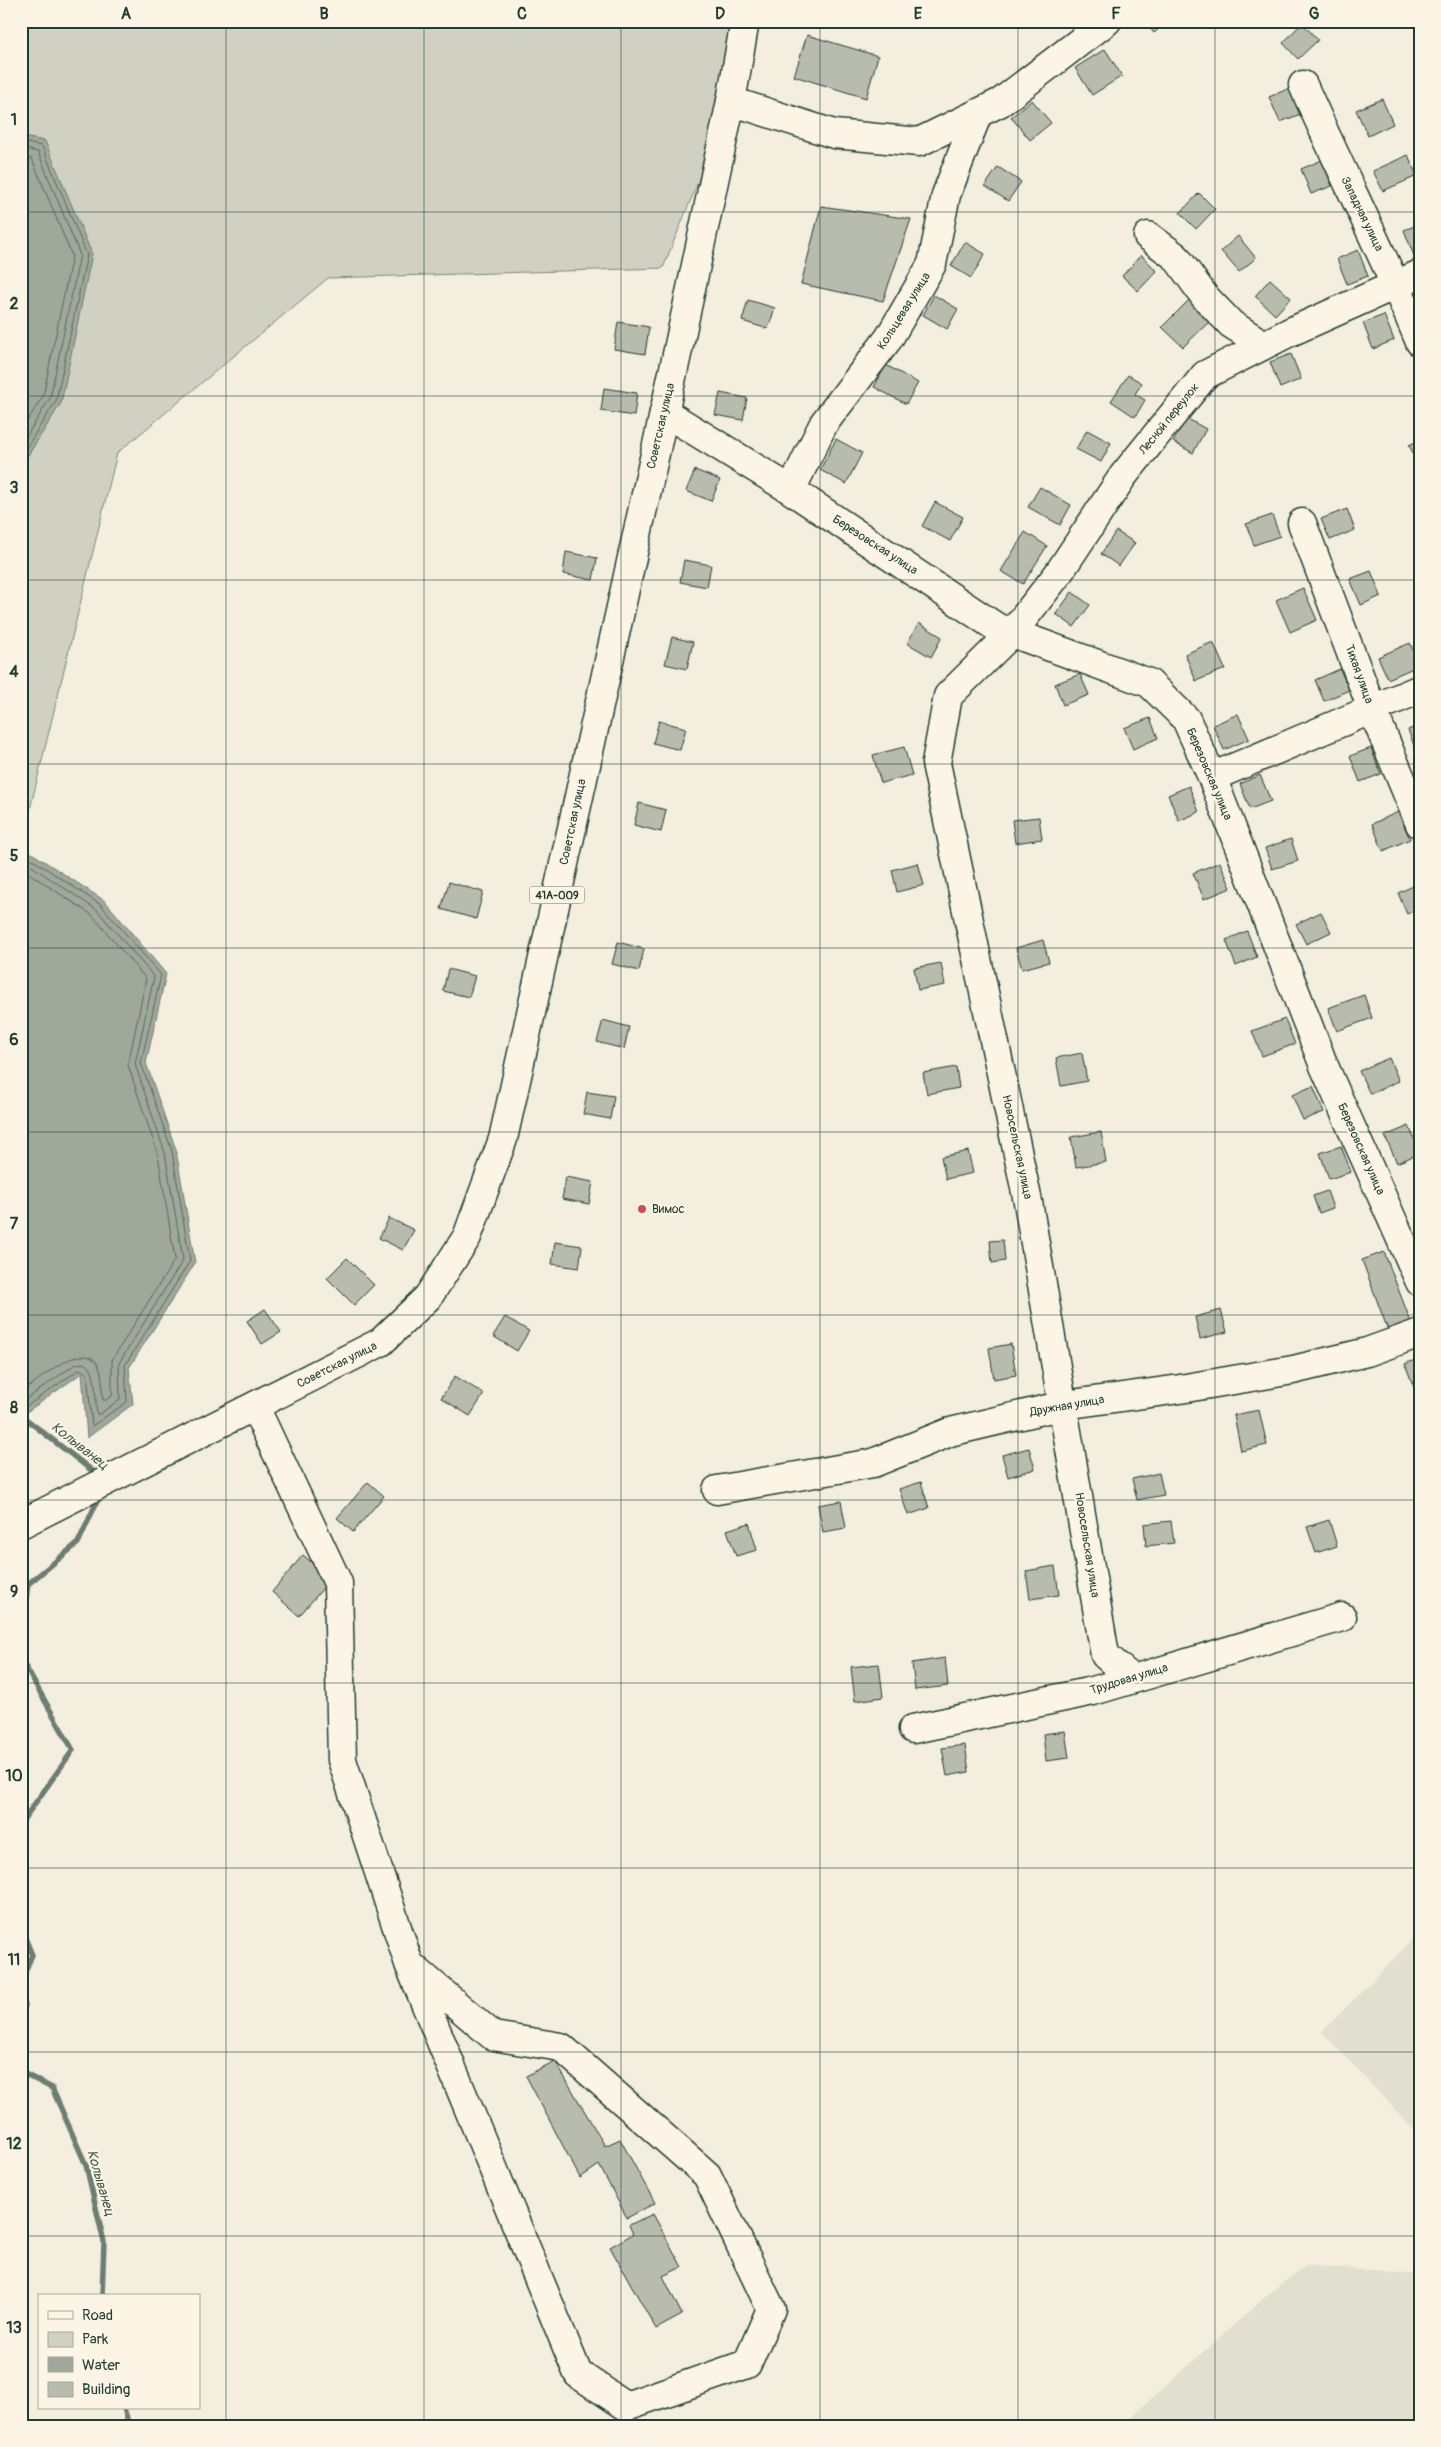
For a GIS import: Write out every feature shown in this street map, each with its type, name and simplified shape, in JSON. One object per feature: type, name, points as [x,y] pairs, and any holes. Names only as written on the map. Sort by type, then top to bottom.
[{"type":"street","name":"Советская улица","points":[[21,1524],[382,1342],[428,1297],[466,1237],[503,1139],[664,412],[731,101],[745,21]]},
{"type":"street","points":[[731,101],[834,134],[919,142],[1001,102],[1107,21]]},
{"type":"street","name":"Западная улица","points":[[1303,85],[1347,185],[1408,280],[1420,342]]},
{"type":"street","name":"Кольцевая улица","points":[[791,490],[824,424],[889,338],[932,264],[946,195],[978,113]]},
{"type":"street","points":[[1148,236],[1176,257],[1205,297],[1231,324],[1264,345]]},
{"type":"street","name":"Лесной переулок","points":[[1012,633],[1058,574],[1123,476],[1205,375],[1264,345],[1408,280]]},
{"type":"street","name":"Березовская улица","points":[[664,412],[791,490],[996,627],[1149,683],[1186,719],[1212,777],[1324,1066],[1420,1282]]},
{"type":"street","name":"Тихая улица","points":[[1302,523],[1372,709],[1420,824]]},
{"type":"street","name":"Новосельская улица","points":[[1012,633],[948,696],[936,763],[1028,1202],[1105,1655],[1131,1678]]},
{"type":"street","points":[[1212,777],[1420,689]]},
{"type":"street","name":"Дружная улица","points":[[717,1490],[872,1462],[950,1432],[1064,1405],[1180,1390],[1293,1370],[1367,1352],[1420,1333]]},
{"type":"street","points":[[255,1407],[338,1583],[342,1760],[409,1964],[578,2374],[626,2406],[747,2364],[771,2308],[707,2175],[561,2047],[493,2036],[409,1964]]},
{"type":"street","name":"Трудовая улица","points":[[913,1729],[1093,1691],[1131,1678],[1342,1617]]},
{"type":"shaded area","points":[[1420,1932],[1420,2136],[1322,2032]]},
{"type":"shaded area","points":[[1306,2265],[1420,2275],[1420,2426],[1121,2426],[1273,2290]]},
{"type":"green space","points":[[21,21],[737,21],[731,101],[663,268],[328,278],[117,453],[21,846],[21,466],[61,403],[45,141],[21,137]]},
{"type":"water","points":[[21,137],[45,141],[92,254],[61,403],[21,466]]},
{"type":"water","points":[[21,846],[105,901],[166,974],[146,1063],[176,1150],[195,1263],[129,1368],[133,1404],[87,1438],[82,1373],[21,1416]]},
{"type":"building","points":[[1144,21],[1168,21],[1154,33]]},
{"type":"building","points":[[1302,23],[1318,40],[1298,59],[1283,43]]},
{"type":"building","points":[[807,35],[878,56],[866,98],[794,76]]},
{"type":"building","points":[[1105,49],[1122,76],[1092,95],[1075,68]]},
{"type":"building","points":[[1290,88],[1301,114],[1280,122],[1269,97]]},
{"type":"building","points":[[1382,99],[1393,124],[1368,136],[1356,110]]},
{"type":"building","points":[[1032,100],[1051,123],[1030,140],[1011,117]]},
{"type":"building","points":[[1408,155],[1417,176],[1383,191],[1373,171]]},
{"type":"building","points":[[1322,160],[1332,186],[1311,194],[1301,169]]},
{"type":"building","points":[[998,167],[1021,182],[1008,201],[985,186]]},
{"type":"building","points":[[1199,193],[1215,209],[1196,229],[1180,213]]},
{"type":"building","points":[[821,206],[911,219],[883,301],[801,284]]},
{"type":"building","points":[[1420,224],[1420,254],[1414,256],[1404,230]]},
{"type":"building","points":[[1238,236],[1256,258],[1239,272],[1221,251]]},
{"type":"building","points":[[965,242],[985,254],[971,278],[951,266]]},
{"type":"building","points":[[1358,250],[1368,276],[1347,284],[1337,259]]},
{"type":"building","points":[[1141,255],[1157,271],[1138,291],[1122,276]]},
{"type":"building","points":[[1270,279],[1291,298],[1275,315],[1255,296]]},
{"type":"building","points":[[934,295],[958,309],[947,329],[923,315]]},
{"type":"building","points":[[1191,298],[1212,319],[1183,347],[1162,327]]},
{"type":"building","points":[[748,300],[775,308],[768,329],[742,321]]},
{"type":"building","points":[[1384,315],[1394,340],[1373,349],[1363,323]]},
{"type":"building","points":[[618,322],[649,327],[645,354],[614,349]]},
{"type":"building","points":[[1291,354],[1301,379],[1280,388],[1270,362]]},
{"type":"building","points":[[886,365],[918,383],[906,404],[874,387]]},
{"type":"building","points":[[1128,375],[1142,383],[1135,394],[1145,400],[1135,417],[1111,401]]},
{"type":"building","points":[[604,388],[637,393],[634,416],[601,411]]},
{"type":"building","points":[[720,393],[747,398],[743,420],[715,415]]},
{"type":"building","points":[[1186,418],[1206,429],[1193,453],[1173,442]]},
{"type":"building","points":[[1087,430],[1111,443],[1101,462],[1076,449]]},
{"type":"building","points":[[836,439],[862,453],[846,484],[820,470]]},
{"type":"building","points":[[1420,440],[1420,464],[1419,465],[1409,445]]},
{"type":"building","points":[[695,470],[720,480],[711,501],[686,491]]},
{"type":"building","points":[[1040,487],[1071,505],[1060,525],[1028,507]]},
{"type":"building","points":[[935,502],[963,517],[950,541],[922,526]]},
{"type":"building","points":[[1347,509],[1355,530],[1330,540],[1321,519]]},
{"type":"building","points":[[1272,515],[1280,536],[1254,545],[1246,524]]},
{"type":"building","points":[[1116,531],[1135,543],[1119,566],[1101,554]]},
{"type":"building","points":[[1025,532],[1047,546],[1023,584],[1001,571]]},
{"type":"building","points":[[566,552],[597,558],[593,580],[563,574]]},
{"type":"building","points":[[684,560],[711,565],[707,587],[680,582]]},
{"type":"building","points":[[1371,571],[1381,596],[1361,605],[1350,579]]},
{"type":"building","points":[[1303,588],[1317,620],[1290,632],[1276,600]]},
{"type":"building","points":[[1072,592],[1090,605],[1074,627],[1056,614]]},
{"type":"building","points":[[919,623],[942,637],[931,657],[907,643]]},
{"type":"building","points":[[672,637],[693,642],[687,669],[665,664]]},
{"type":"building","points":[[1213,642],[1225,669],[1196,681],[1185,654]]},
{"type":"building","points":[[1410,643],[1420,665],[1388,679],[1378,657]]},
{"type":"building","points":[[1340,669],[1349,690],[1324,701],[1315,680]]},
{"type":"building","points":[[1080,674],[1089,695],[1063,705],[1055,684]]},
{"type":"building","points":[[1238,714],[1249,739],[1224,750],[1213,725]]},
{"type":"building","points":[[1150,718],[1158,738],[1133,749],[1124,728]]},
{"type":"building","points":[[659,721],[686,728],[680,750],[653,743]]},
{"type":"building","points":[[1420,725],[1420,755],[1418,756],[1408,730]]},
{"type":"building","points":[[904,747],[912,775],[881,783],[873,755]]},
{"type":"building","points":[[1371,748],[1381,774],[1360,782],[1350,756]]},
{"type":"building","points":[[1260,775],[1271,801],[1250,809],[1240,784]]},
{"type":"building","points":[[1189,786],[1199,812],[1179,821],[1168,795]]},
{"type":"building","points":[[639,803],[666,810],[661,832],[634,825]]},
{"type":"building","points":[[1398,812],[1410,839],[1383,851],[1372,824]]},
{"type":"building","points":[[1039,817],[1042,839],[1015,843],[1012,820]]},
{"type":"building","points":[[1291,839],[1298,861],[1272,869],[1265,848]]},
{"type":"building","points":[[1220,862],[1231,888],[1204,899],[1193,873]]},
{"type":"building","points":[[918,863],[924,885],[897,892],[892,870]]},
{"type":"building","points":[[449,882],[483,892],[476,919],[441,909]]},
{"type":"building","points":[[1420,883],[1420,908],[1407,914],[1398,893]]},
{"type":"building","points":[[1321,912],[1331,932],[1306,944],[1296,924]]},
{"type":"building","points":[[1247,931],[1257,957],[1236,966],[1226,940]]},
{"type":"building","points":[[1043,940],[1049,962],[1022,969],[1016,948]]},
{"type":"building","points":[[618,942],[644,949],[639,971],[612,964]]},
{"type":"building","points":[[941,963],[945,985],[918,990],[914,968]]},
{"type":"building","points":[[448,969],[475,976],[469,997],[443,991]]},
{"type":"building","points":[[1364,995],[1372,1018],[1337,1031],[1328,1008]]},
{"type":"building","points":[[1285,1019],[1295,1044],[1262,1056],[1252,1031]]},
{"type":"building","points":[[603,1020],[629,1027],[624,1049],[597,1042]]},
{"type":"building","points":[[1082,1053],[1087,1081],[1061,1086],[1056,1058]]},
{"type":"building","points":[[1389,1058],[1399,1081],[1370,1094],[1359,1071]]},
{"type":"building","points":[[956,1067],[959,1088],[927,1094],[923,1073]]},
{"type":"building","points":[[1313,1086],[1324,1112],[1303,1120],[1292,1095]]},
{"type":"building","points":[[587,1092],[614,1096],[610,1119],[583,1114]]},
{"type":"building","points":[[1409,1126],[1420,1153],[1397,1163],[1385,1136]]},
{"type":"building","points":[[1101,1132],[1106,1162],[1076,1167],[1071,1137]]},
{"type":"building","points":[[1341,1146],[1351,1172],[1329,1179],[1320,1153]]},
{"type":"building","points":[[968,1151],[973,1173],[946,1179],[941,1157]]},
{"type":"building","points":[[566,1177],[593,1182],[589,1204],[562,1199]]},
{"type":"building","points":[[1327,1191],[1333,1208],[1319,1213],[1313,1196]]},
{"type":"building","points":[[1420,1204],[1420,1216],[1416,1206]]},
{"type":"building","points":[[389,1218],[414,1230],[403,1250],[379,1238]]},
{"type":"building","points":[[1003,1240],[1005,1261],[992,1263],[990,1241]]},
{"type":"building","points":[[555,1242],[582,1246],[579,1268],[552,1264]]},
{"type":"building","points":[[1384,1252],[1412,1325],[1389,1333],[1362,1260]]},
{"type":"building","points":[[347,1258],[374,1285],[354,1305],[327,1278]]},
{"type":"building","points":[[265,1309],[281,1332],[262,1344],[247,1321]]},
{"type":"building","points":[[1221,1310],[1227,1332],[1200,1339],[1195,1317]]},
{"type":"building","points":[[505,1317],[529,1331],[517,1351],[493,1336]]},
{"type":"building","points":[[1011,1344],[1016,1375],[994,1379],[989,1348]]},
{"type":"building","points":[[1420,1358],[1420,1388],[1415,1390],[1405,1364]]},
{"type":"building","points":[[455,1376],[484,1394],[470,1416],[441,1398]]},
{"type":"building","points":[[1259,1410],[1267,1445],[1241,1451],[1234,1415]]},
{"type":"building","points":[[1029,1448],[1035,1469],[1008,1477],[1002,1455]]},
{"type":"building","points":[[1159,1473],[1164,1495],[1137,1500],[1132,1479]]},
{"type":"building","points":[[368,1482],[384,1496],[353,1532],[337,1518]]},
{"type":"building","points":[[921,1482],[929,1508],[908,1515],[899,1489]]},
{"type":"building","points":[[841,1501],[846,1528],[823,1532],[818,1505]]},
{"type":"building","points":[[1329,1520],[1337,1546],[1316,1553],[1307,1527]]},
{"type":"building","points":[[1171,1521],[1174,1543],[1146,1546],[1144,1524]]},
{"type":"building","points":[[749,1523],[757,1550],[736,1556],[727,1530]]},
{"type":"building","points":[[303,1555],[331,1579],[299,1616],[272,1592]]},
{"type":"building","points":[[1055,1566],[1059,1595],[1030,1599],[1026,1571]]},
{"type":"building","points":[[945,1658],[948,1686],[915,1690],[912,1663]]},
{"type":"building","points":[[879,1664],[883,1697],[855,1701],[851,1667]]},
{"type":"building","points":[[1065,1731],[1069,1758],[1046,1761],[1043,1734]]},
{"type":"building","points":[[965,1745],[969,1772],[947,1776],[942,1748]]},
{"type":"building","points":[[555,2061],[605,2146],[620,2139],[655,2203],[627,2218],[599,2165],[580,2178],[526,2076]]},
{"type":"building","points":[[653,2214],[682,2267],[663,2276],[682,2315],[656,2329],[610,2247],[633,2234],[629,2225]]},
{"type":"waterway","name":"Колыванец","points":[[24,1410],[22,1416],[99,1476]]},
{"type":"waterway","name":"Колыванец","points":[[21,1636],[28,1584],[78,1543],[100,1495]]},
{"type":"waterway","name":"Колыванец","points":[[21,1659],[73,1750],[21,1823]]},
{"type":"waterway","name":"Колыванец","points":[[21,1928],[32,1955],[21,1981]]},
{"type":"waterway","name":"Колыванец","points":[[21,1993],[25,2006],[21,2015]]},
{"type":"waterway","name":"Колыванец","points":[[21,2072],[52,2088],[86,2165],[104,2242],[102,2294]]},
{"type":"waterway","name":"Колыванец","points":[[125,2410],[129,2426]]},
{"type":"place","name":"Вимос","points":[[642,1209]]}]
